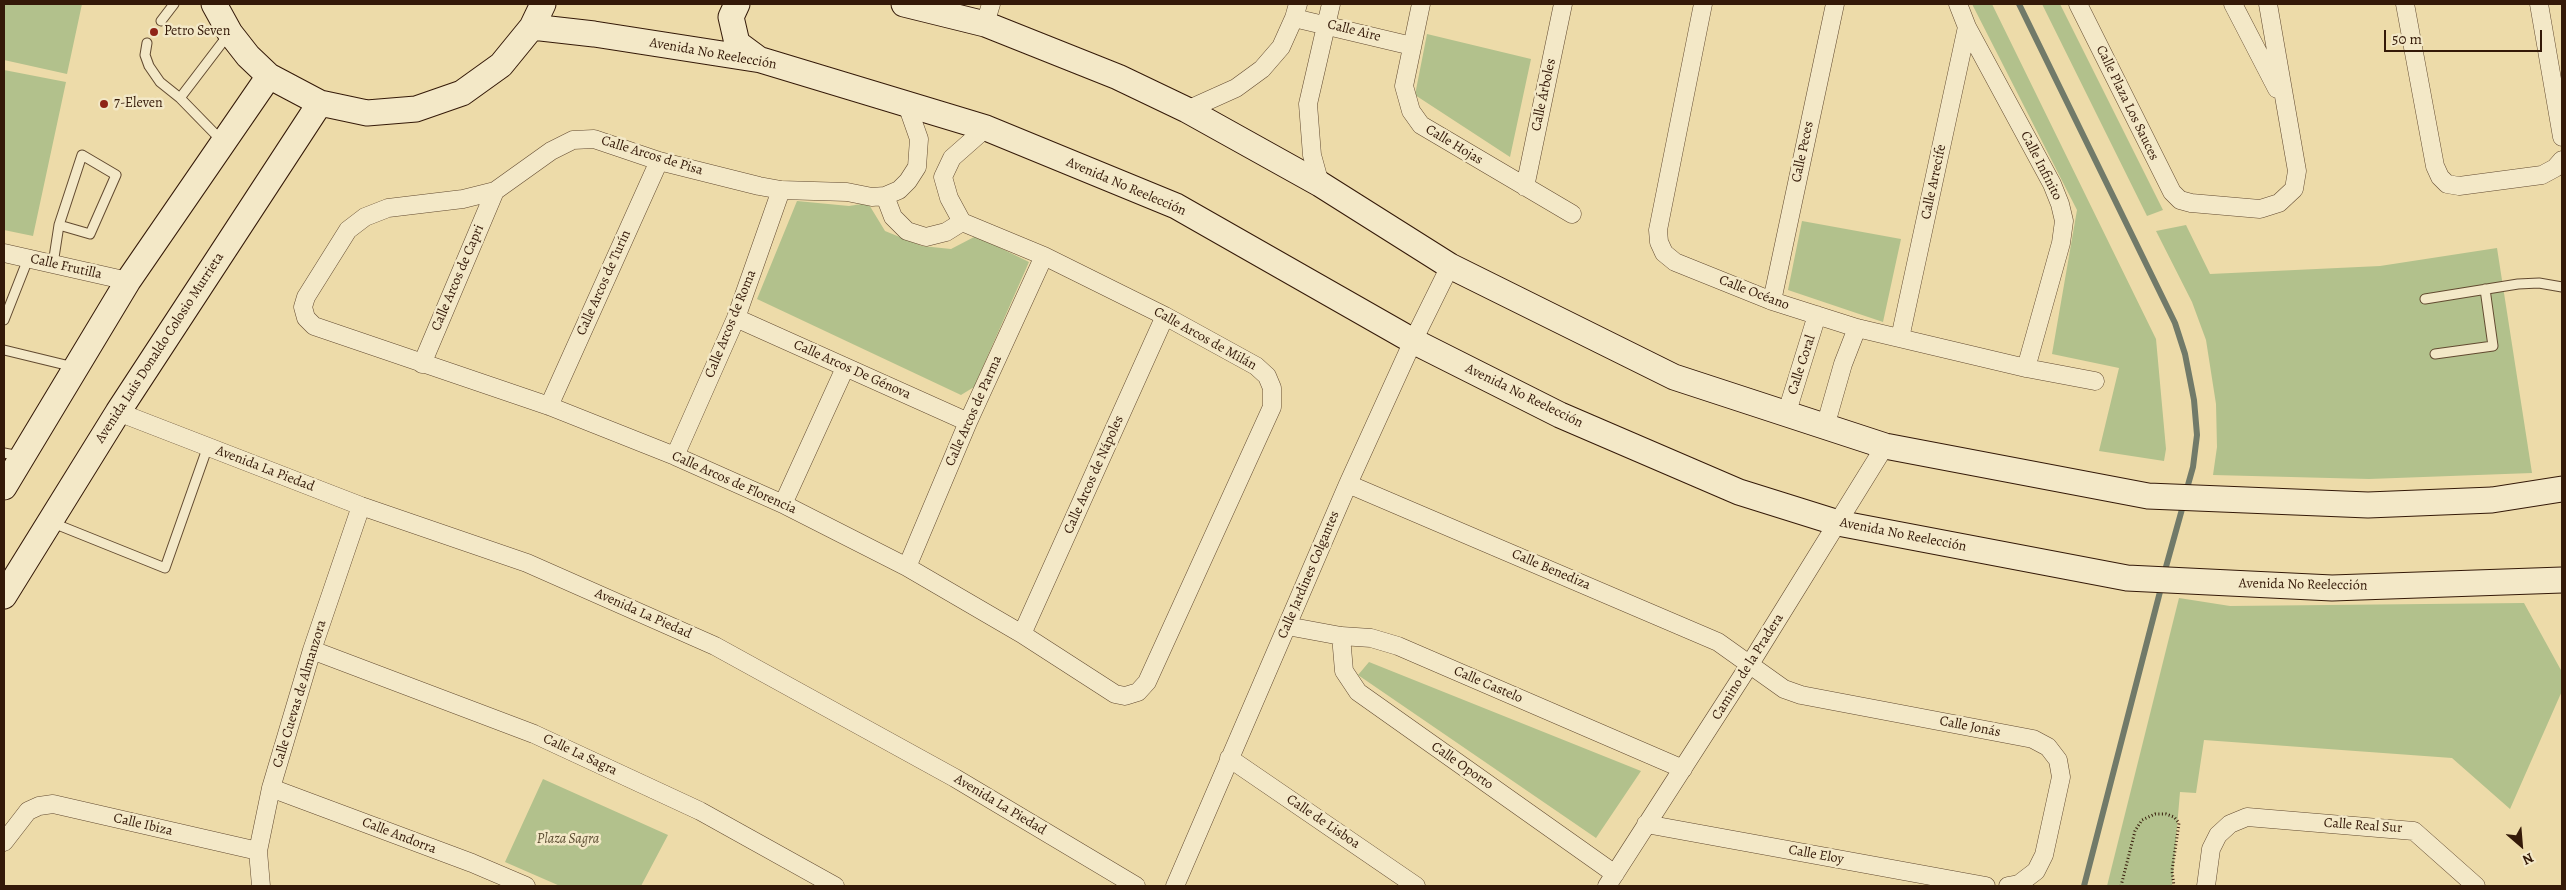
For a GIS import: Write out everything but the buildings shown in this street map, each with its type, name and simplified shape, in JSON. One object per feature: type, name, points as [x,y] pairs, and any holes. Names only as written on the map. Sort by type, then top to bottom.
[{"type":"main road","points":[[214,4],[230,33],[248,56],[269,76],[320,103],[367,113],[416,109],[462,93],[501,65],[532,27],[543,4]]},
{"type":"main road","points":[[737,4],[731,17],[737,43],[761,60]]},
{"type":"main road","points":[[904,4],[988,14],[1187,110],[1320,184],[1450,266],[1674,377],[1885,446],[2148,496],[2368,505],[2492,500],[2562,489]]},
{"type":"main road","name":"Avenida No Reelección","points":[[532,27],[594,34],[761,60],[906,102],[986,128],[1176,206],[1413,341],[1560,415],[1721,484],[1838,523],[2127,578],[2332,588],[2562,580]]},
{"type":"main road","points":[[4,487],[13,454],[77,368],[128,281],[222,141],[269,76]]},
{"type":"main road","name":"Avenida Luis Donaldo Colosio Murrieta","points":[[4,596],[118,412],[320,103]]},
{"type":"street","points":[[1320,184],[1312,155],[1308,104],[1331,4]]},
{"type":"street","name":"Calle Hojas","points":[[1421,4],[1404,86],[1411,111],[1421,125],[1572,214]]},
{"type":"street","name":"Calle Árboles","points":[[1525,187],[1564,4]]},
{"type":"street","name":"Calle Océano","points":[[1703,4],[1658,230],[1659,242],[1664,253],[1674,262],[1772,301],[1857,328],[2026,368],[2095,381]]},
{"type":"street","name":"Calle Peces","points":[[1772,301],[1835,4]]},
{"type":"street","name":"Calle Infinito","points":[[1958,4],[1967,27],[2052,184],[2064,221],[2061,243],[2026,368]]},
{"type":"street","name":"Calle Plaza Los Sauces","points":[[2078,4],[2167,183],[2180,200],[2191,203],[2260,209],[2279,203],[2294,189],[2297,171],[2285,103]]},
{"type":"street","points":[[2233,4],[2285,103]]},
{"type":"street","points":[[2268,4],[2285,103]]},
{"type":"street","points":[[2405,4],[2435,166],[2440,177],[2448,184],[2459,186],[2542,175],[2555,168],[2562,160]]},
{"type":"street","points":[[2539,4],[2562,137]]},
{"type":"street","points":[[1187,110],[1236,88],[1262,69],[1281,47],[1296,11]]},
{"type":"street","name":"Calle Aire","points":[[1296,11],[1326,24],[1412,46]]},
{"type":"street","name":"Calle Arrecife","points":[[1900,338],[1967,27]]},
{"type":"street","points":[[906,102],[919,139],[916,167],[908,182],[899,190],[886,196],[893,217],[906,231],[926,237],[946,232],[962,222],[949,198],[943,177],[952,158],[986,128]]},
{"type":"street","name":"Calle Arcos de Pisa","points":[[306,318],[303,307],[306,296],[348,230],[365,217],[388,208],[463,199],[495,191],[551,151],[573,140],[594,139],[658,161],[782,190],[832,190],[872,197],[886,196]]},
{"type":"street","name":"Calle Arcos de Turín","points":[[549,406],[658,161]]},
{"type":"street","points":[[916,167],[943,177]]},
{"type":"street","name":"Calle Arcos de Roma","points":[[676,456],[736,318],[782,190]]},
{"type":"street","name":"Calle Arcos de Capri","points":[[422,364],[495,191]]},
{"type":"street","name":"Calle Arcos de Milán","points":[[962,222],[1044,256],[1165,316],[1256,366],[1268,376],[1272,388],[1272,406],[1147,682],[1138,692]]},
{"type":"street","name":"Calle Frutilla","points":[[4,253],[128,281]]},
{"type":"street","name":"Calle Arcos de Parma","points":[[907,567],[968,422],[1044,256]]},
{"type":"street","name":"Calle Jardines Colgantes","points":[[1175,886],[1348,484],[1413,341],[1450,266]]},
{"type":"street","name":"Calle Coral","points":[[1786,415],[1817,315]]},
{"type":"street","name":"Calle Arcos de Nápoles","points":[[1022,634],[1165,316]]},
{"type":"street","name":"Calle Arcos de Florencia","points":[[306,318],[314,326],[549,406],[676,456],[783,504],[907,567],[1022,634],[1115,694],[1126,696],[1138,692]]},
{"type":"street","name":"Calle Arcos De Génova","points":[[736,318],[968,422]]},
{"type":"street","points":[[1826,427],[1843,364],[1857,328]]},
{"type":"street","points":[[783,504],[845,368]]},
{"type":"street","name":"Avenida La Piedad","points":[[118,412],[361,506],[527,563],[714,646],[955,778],[1136,886]]},
{"type":"street","name":"Camino de la Pradera","points":[[1611,880],[1750,664],[1885,446]]},
{"type":"street","name":"Calle Benediza","points":[[1348,484],[1705,636],[1718,642],[1750,664]]},
{"type":"street","name":"Calle Cuevas de Almanzora","points":[[261,886],[258,851],[271,788],[312,650],[361,506]]},
{"type":"street","name":"Calle Castelo","points":[[1287,626],[1341,636],[1371,638],[1398,646],[1683,769]]},
{"type":"street","name":"Calle Oporto","points":[[1341,636],[1344,671],[1358,692],[1611,880]]},
{"type":"street","name":"Calle La Sagra","points":[[312,650],[534,734],[700,810],[835,886]]},
{"type":"street","name":"Calle Jonás","points":[[1750,664],[1784,689],[1802,695],[2033,739],[2048,748],[2058,760],[2061,777],[2044,855],[2036,872],[2014,885]]},
{"type":"street","name":"Calle de Lisboa","points":[[1229,758],[1416,886]]},
{"type":"street","name":"Calle Andorra","points":[[271,788],[472,863],[526,886]]},
{"type":"street","name":"Calle Ibiza","points":[[4,842],[28,811],[39,806],[53,804],[258,851]]},
{"type":"street","name":"Calle Real Sur","points":[[2206,886],[2211,849],[2218,835],[2230,824],[2248,817],[2404,828],[2422,836],[2476,886]]},
{"type":"street","name":"Calle Eloy","points":[[1646,824],[1986,886]]},
{"type":"lane","points":[[161,21],[174,4]]},
{"type":"lane","points":[[180,98],[230,33]]},
{"type":"lane","points":[[147,43],[145,55],[148,66],[160,82],[180,98],[222,141]]},
{"type":"lane","points":[[53,264],[59,225],[82,155],[116,175],[90,234],[59,225]]},
{"type":"lane","points":[[4,320],[28,259]]},
{"type":"lane","points":[[2425,299],[2485,289],[2539,283],[2562,288]]},
{"type":"lane","points":[[2436,354],[2493,346],[2485,289]]},
{"type":"lane","points":[[4,350],[77,368]]},
{"type":"lane","points":[[50,521],[165,568],[208,446]]},
{"type":"path","points":[[2121,886],[2135,831],[2142,820],[2155,814],[2174,817],[2179,823],[2172,871],[2174,886]]},
{"type":"green space","points":[[4,4],[82,4],[67,74],[4,60]]},
{"type":"green space","points":[[1972,4],[1992,4],[2156,339],[2166,449],[2164,461],[2099,451],[2119,368],[2052,354],[2077,210]]},
{"type":"green space","points":[[2042,4],[2060,4],[2163,210],[2147,216]]},
{"type":"green space","points":[[1427,34],[1531,59],[1510,157],[1415,95]]},
{"type":"green space","points":[[4,70],[66,82],[33,236],[4,230]]},
{"type":"green space","points":[[797,201],[849,206],[868,203],[885,231],[922,246],[951,249],[976,236],[1029,262],[974,387],[961,395],[757,299]]},
{"type":"green space","points":[[1802,221],[1901,239],[1883,322],[1788,290]]},
{"type":"green space","points":[[2186,225],[2210,274],[2380,266],[2497,248],[2532,473],[2369,479],[2213,475],[2217,447],[2216,404],[2206,340],[2192,302],[2156,231]]},
{"type":"green space","points":[[2179,598],[2230,606],[2524,603],[2562,672],[2562,691],[2510,809],[2452,758],[2204,740],[2196,793],[2180,792],[2172,886],[2107,886]]},
{"type":"green space","points":[[1369,662],[1641,771],[1596,838],[1358,675]]},
{"type":"green space","name":"Plaza Sagra","points":[[543,779],[668,835],[641,886],[560,886],[505,862]]},
{"type":"waterway","points":[[2019,4],[2175,323],[2185,354],[2194,400],[2197,435],[2193,467],[2186,492]]},
{"type":"waterway","points":[[2164,574],[2184,502]]},
{"type":"waterway","points":[[2084,886],[2162,584]]},
{"type":"place","name":"Petro Seven","points":[[154,32]]},
{"type":"place","name":"7-Eleven","points":[[104,104]]}]
